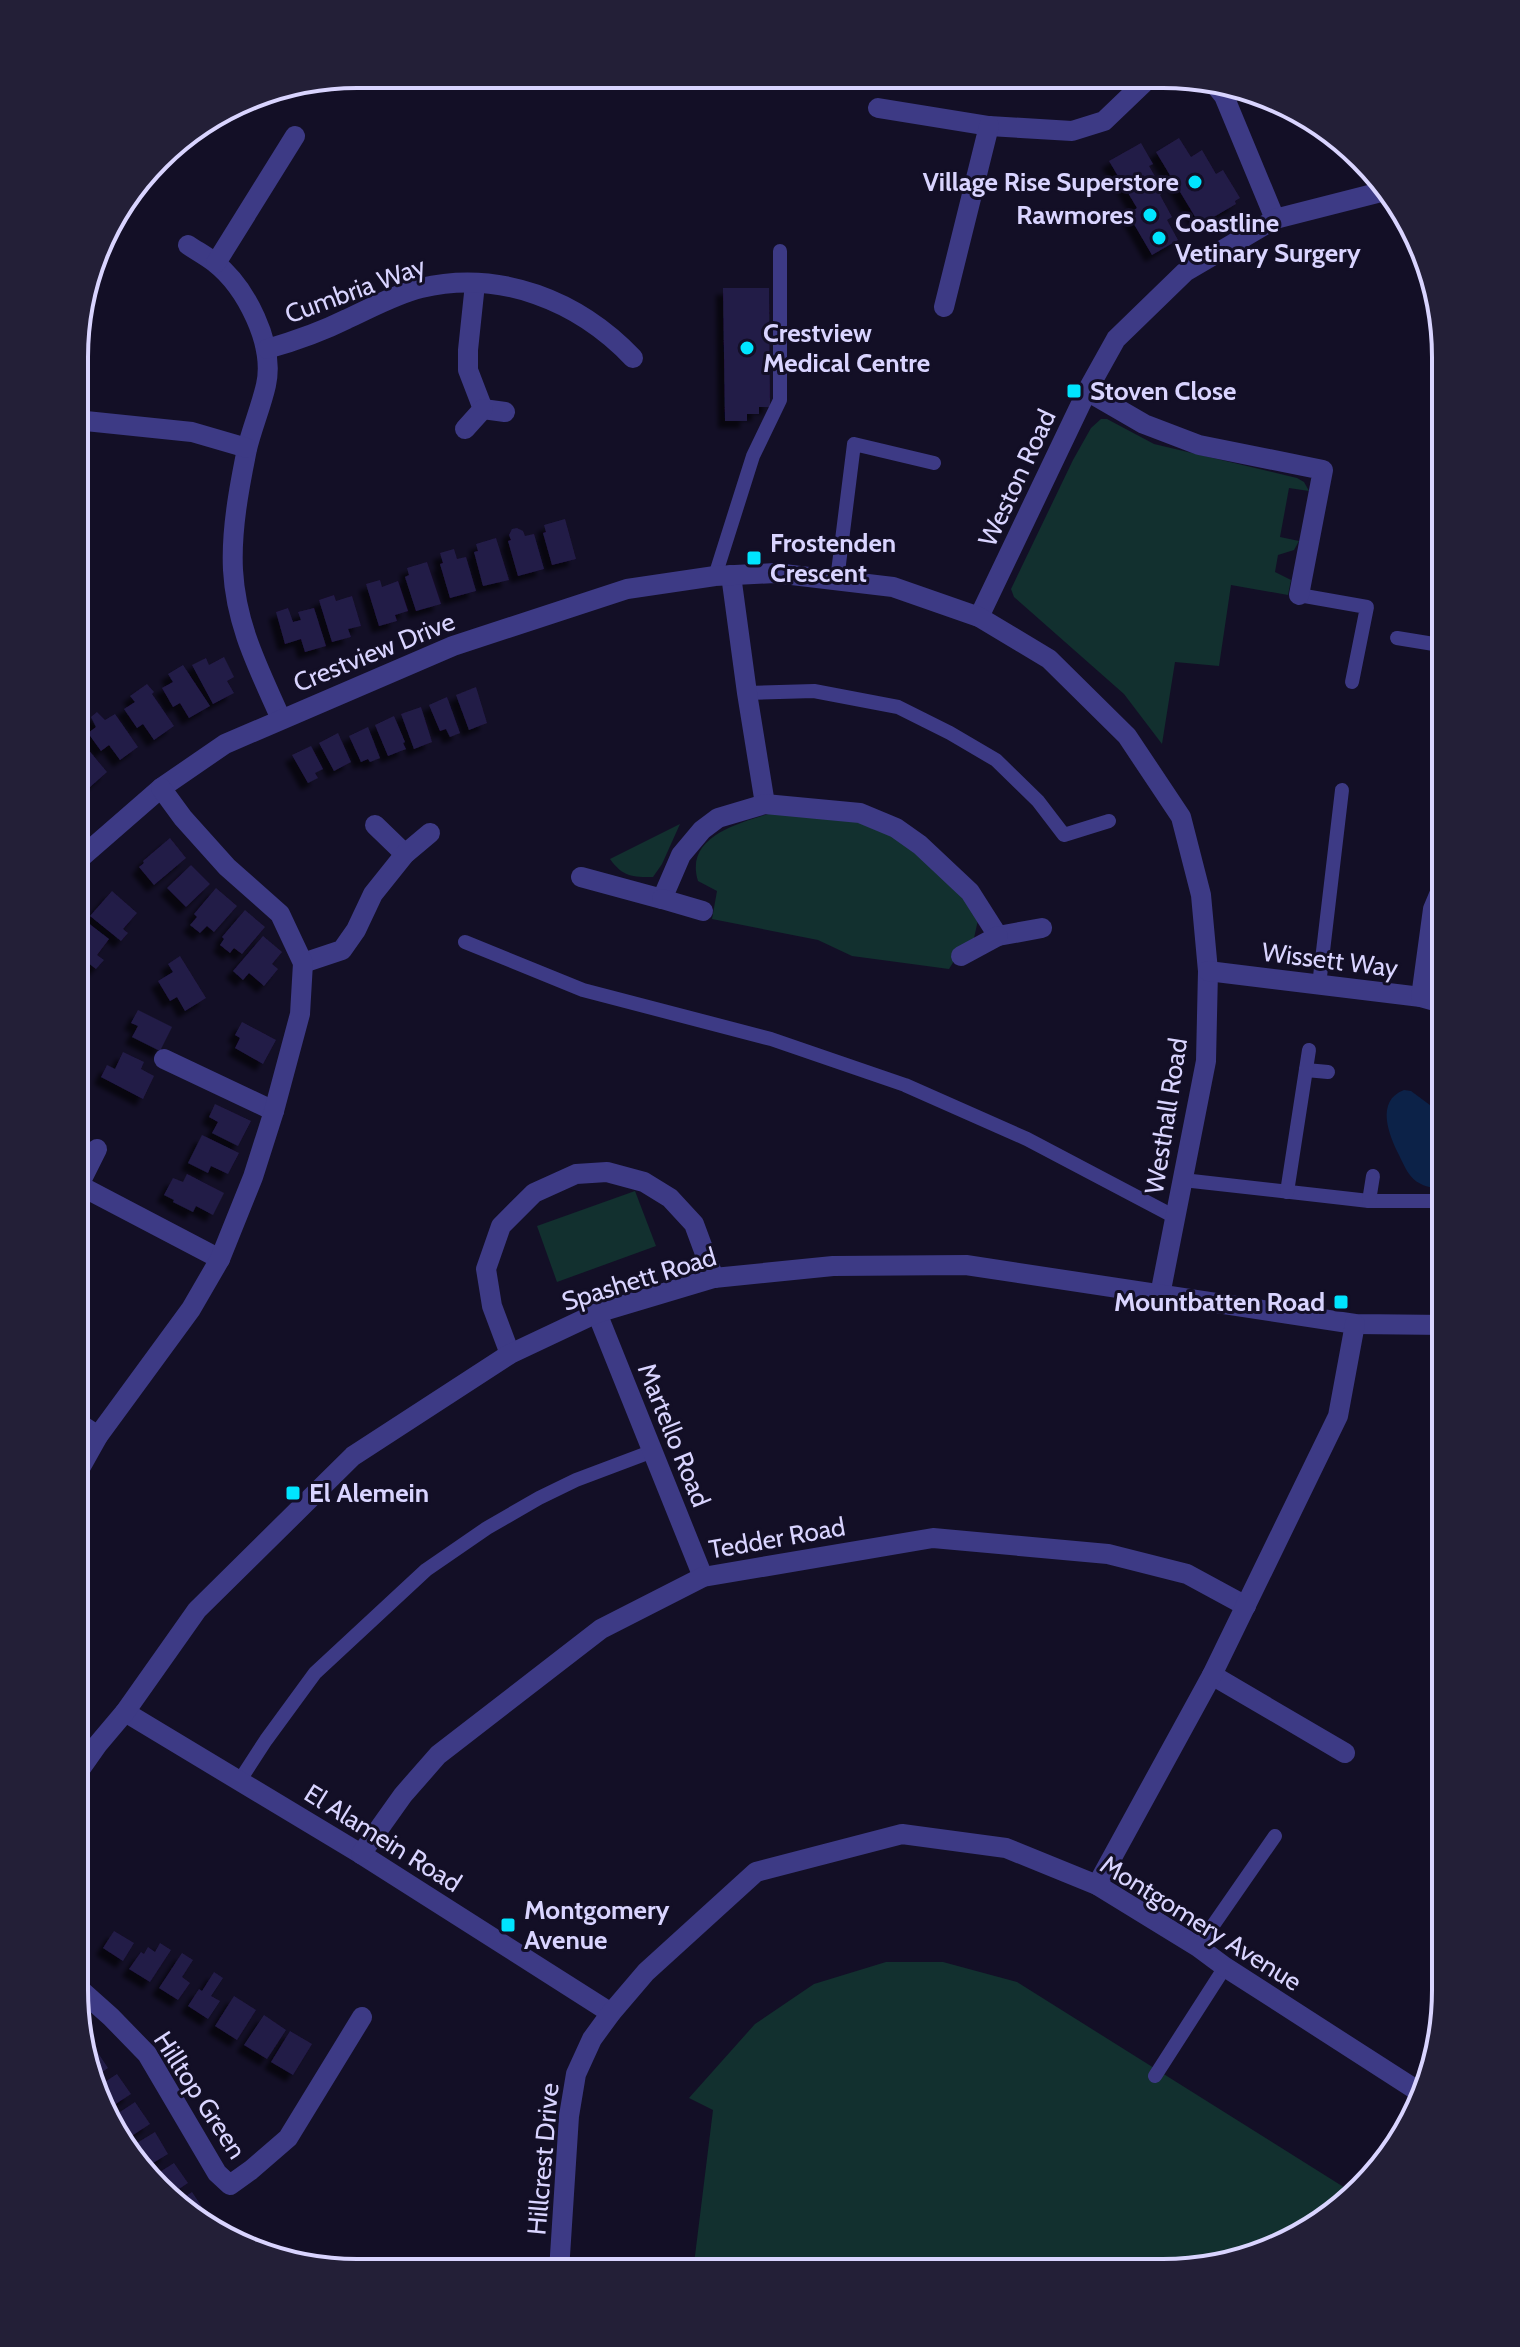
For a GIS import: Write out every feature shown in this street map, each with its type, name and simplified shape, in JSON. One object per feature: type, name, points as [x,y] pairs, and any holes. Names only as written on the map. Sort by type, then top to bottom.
[{"type":"street","points":[[878,108],[989,126],[1072,131],[1104,121],[1138,88]]},
{"type":"street","points":[[1223,95],[1275,219]]},
{"type":"street","points":[[944,307],[989,126]]},
{"type":"street","points":[[216,263],[295,136]]},
{"type":"street","name":"Weston Road","points":[[979,617],[1087,391],[1116,339],[1185,272],[1275,219],[1376,193]]},
{"type":"street","points":[[188,245],[216,263],[248,300],[267,349],[267,382],[247,448],[236,520],[233,568],[236,600],[246,642],[281,719]]},
{"type":"street","points":[[475,284],[468,370],[483,409]]},
{"type":"street","name":"Cumbria Way","points":[[267,349],[314,334],[419,288],[475,284],[507,287],[560,303],[602,328],[633,358]]},
{"type":"street","points":[[1087,391],[1144,424],[1199,445],[1323,470],[1299,595]]},
{"type":"street","points":[[483,409],[505,412]]},
{"type":"street","points":[[465,429],[483,409]]},
{"type":"street","points":[[88,421],[192,432],[247,448]]},
{"type":"street","name":"Westhall Road","points":[[723,575],[775,573],[893,587],[979,617],[1049,659],[1127,736],[1181,817],[1201,895],[1208,971],[1206,1061],[1160,1295]]},
{"type":"street","points":[[723,575],[765,804]]},
{"type":"street","name":"Crestview Drive","points":[[88,852],[161,788],[225,744],[281,719],[467,641],[627,589],[723,575]]},
{"type":"street","points":[[88,1454],[191,1309],[220,1259],[253,1177],[300,1014],[303,963],[280,914],[227,867],[161,788]]},
{"type":"street","points":[[662,899],[681,855],[702,830],[718,818],[765,804],[860,813],[896,828],[920,845],[970,892],[998,936]]},
{"type":"street","points":[[375,825],[405,854]]},
{"type":"street","points":[[303,963],[342,950],[356,930],[373,894],[405,854],[430,833]]},
{"type":"street","points":[[581,877],[703,911]]},
{"type":"street","points":[[1421,997],[1432,919]]},
{"type":"street","points":[[961,956],[998,936],[1042,928]]},
{"type":"street","name":"Wissett Way","points":[[1208,971],[1432,1000]]},
{"type":"street","points":[[164,1059],[274,1111]]},
{"type":"street","points":[[88,1165],[97,1149]]},
{"type":"street","points":[[510,1354],[492,1306],[486,1269],[501,1226],[534,1193],[576,1174],[607,1172],[644,1182],[670,1198],[694,1224],[714,1278]]},
{"type":"street","points":[[88,1190],[220,1259]]},
{"type":"street","name":"Spashett Road","points":[[88,1758],[125,1712],[197,1610],[353,1456],[510,1354],[597,1313],[714,1278],[833,1266],[966,1265],[1355,1324],[1431,1325]]},
{"type":"street","name":"Martello Road","points":[[597,1313],[703,1577]]},
{"type":"street","points":[[1097,1885],[1212,1675],[1338,1416],[1355,1324]]},
{"type":"street","points":[[88,1429],[98,1436]]},
{"type":"street","name":"Tedder Road","points":[[361,1854],[403,1795],[438,1755],[601,1629],[703,1577],[933,1538],[1108,1554],[1187,1574],[1246,1606]]},
{"type":"street","points":[[1212,1675],[1345,1753]]},
{"type":"street","name":"El Alamein Road","points":[[125,1712],[361,1854],[611,2013]]},
{"type":"street","name":"Montgomery Avenue","points":[[611,2013],[646,1972],[756,1872],[902,1834],[1006,1848],[1097,1885],[1198,1947],[1413,2088]]},
{"type":"street","name":"Hilltop Green","points":[[88,1997],[147,2054],[217,2173],[230,2185],[288,2138],[362,2017]]},
{"type":"street","name":"Hillcrest Drive","points":[[560,2259],[569,2116],[576,2074],[592,2039],[611,2013]]},
{"type":"lane","points":[[723,575],[753,456],[780,400],[780,251]]},
{"type":"lane","points":[[837,580],[854,444],[934,463]]},
{"type":"lane","points":[[1299,595],[1367,607],[1352,682]]},
{"type":"lane","points":[[1397,638],[1432,644]]},
{"type":"lane","points":[[747,693],[814,691],[898,707],[996,760],[1038,801],[1064,835],[1109,821]]},
{"type":"lane","points":[[1319,985],[1342,790]]},
{"type":"lane","points":[[465,942],[583,990],[771,1039],[905,1085],[1027,1139],[1175,1217]]},
{"type":"lane","points":[[1287,1192],[1309,1050]]},
{"type":"lane","points":[[1306,1070],[1328,1072]]},
{"type":"lane","points":[[1369,1201],[1373,1176]]},
{"type":"lane","points":[[1183,1180],[1369,1201],[1431,1201]]},
{"type":"lane","points":[[240,1780],[315,1673],[426,1570],[487,1528],[539,1498],[653,1451]]},
{"type":"lane","points":[[1198,1947],[1275,1836]]},
{"type":"lane","points":[[1155,2076],[1225,1967]]},
{"type":"green space","points":[[1101,419],[1107,419],[1154,444],[1297,478],[1304,482],[1309,491],[1289,488],[1280,537],[1299,541],[1294,550],[1278,555],[1275,572],[1291,580],[1288,595],[1231,585],[1219,666],[1175,662],[1162,744],[1124,694],[1014,597],[1011,589],[1073,460],[1091,428]]},
{"type":"green space","points":[[771,813],[846,816],[893,832],[950,880],[978,920],[974,938],[962,948],[949,969],[852,956],[818,940],[712,919],[717,891],[698,881],[696,866],[699,853],[718,834]]},
{"type":"green space","points":[[680,824],[653,877],[628,875],[610,859]]},
{"type":"green space","points":[[635,1191],[656,1246],[557,1282],[537,1226]]},
{"type":"green space","points":[[886,1962],[943,1962],[1017,1982],[1344,2188],[1298,2223],[1266,2239],[1216,2254],[1181,2258],[695,2259],[713,2110],[689,2098],[755,2024],[814,1984]]},
{"type":"water","points":[[1404,1090],[1411,1091],[1432,1106],[1431,1187],[1413,1179],[1395,1147],[1387,1110],[1395,1095]]},
{"type":"building","points":[[1179,138],[1191,157],[1202,150],[1216,174],[1223,170],[1240,198],[1235,201],[1236,204],[1200,225],[1156,152]]},
{"type":"building","points":[[1141,143],[1153,164],[1149,166],[1164,192],[1160,195],[1172,217],[1167,220],[1178,240],[1152,255],[1128,214],[1137,208],[1109,161]]},
{"type":"building","name":"Crestview Medical Centre","points":[[723,288],[769,288],[770,407],[759,407],[759,414],[747,414],[747,421],[725,421]]},
{"type":"building","points":[[565,519],[576,559],[552,565],[543,533],[546,532],[544,525]]},
{"type":"building","points":[[517,528],[525,536],[534,534],[544,569],[518,576],[508,541],[511,540],[509,535],[512,529]]},
{"type":"building","points":[[496,538],[509,580],[483,586],[474,552],[478,551],[476,544]]},
{"type":"building","points":[[454,549],[457,559],[466,557],[476,591],[450,598],[440,553]]},
{"type":"building","points":[[427,562],[441,604],[416,611],[405,577],[409,575],[407,568]]},
{"type":"building","points":[[380,580],[382,587],[398,581],[408,611],[395,615],[397,621],[379,626],[366,584]]},
{"type":"building","points":[[334,595],[336,601],[352,596],[361,626],[348,629],[351,637],[332,642],[319,600]]},
{"type":"building","points":[[288,608],[293,622],[301,620],[298,612],[314,608],[326,646],[305,652],[301,639],[285,644],[276,612]]},
{"type":"building","points":[[224,657],[234,677],[227,681],[234,693],[213,704],[192,665],[206,658],[209,665]]},
{"type":"building","points":[[183,665],[210,706],[189,718],[180,703],[173,707],[162,688],[173,682],[168,674]]},
{"type":"building","points":[[147,684],[174,726],[154,740],[143,724],[137,728],[124,709],[135,702],[130,696]]},
{"type":"building","points":[[476,687],[487,723],[469,730],[456,695]]},
{"type":"building","points":[[447,697],[460,733],[450,737],[446,729],[440,731],[429,705]]},
{"type":"building","points":[[421,707],[432,742],[414,749],[401,714]]},
{"type":"building","points":[[97,712],[105,720],[115,714],[138,747],[120,760],[109,745],[101,751],[88,733],[96,727],[91,717]]},
{"type":"building","points":[[394,716],[406,749],[388,756],[375,725]]},
{"type":"building","points":[[368,727],[380,758],[361,762],[349,736]]},
{"type":"building","points":[[338,733],[351,762],[334,771],[319,743]]},
{"type":"building","points":[[311,746],[323,769],[315,773],[318,778],[308,783],[292,755]]},
{"type":"building","points":[[88,749],[107,772],[90,787],[88,785]]},
{"type":"building","points":[[170,838],[186,858],[154,885],[139,867]]},
{"type":"building","points":[[191,865],[210,884],[186,907],[167,888]]},
{"type":"building","points":[[216,888],[237,906],[214,932],[207,926],[200,933],[190,925],[197,917],[194,914]]},
{"type":"building","points":[[112,891],[137,913],[123,929],[128,933],[121,941],[90,916]]},
{"type":"building","points":[[245,910],[265,927],[242,954],[234,948],[230,953],[220,945],[224,939],[222,937]]},
{"type":"building","points":[[88,923],[109,939],[97,955],[104,960],[96,969],[88,963]]},
{"type":"building","points":[[263,936],[282,952],[272,964],[278,969],[264,986],[249,973],[243,980],[233,971]]},
{"type":"building","points":[[180,956],[206,998],[185,1011],[177,997],[170,1001],[158,981],[173,972],[168,964]]},
{"type":"building","points":[[138,1010],[172,1027],[160,1051],[132,1037],[138,1026],[131,1023]]},
{"type":"building","points":[[242,1022],[276,1040],[263,1064],[235,1048],[240,1038],[235,1035]]},
{"type":"building","points":[[123,1052],[144,1062],[141,1069],[154,1076],[143,1099],[101,1077],[107,1065],[115,1069]]},
{"type":"building","points":[[215,1104],[251,1121],[238,1146],[212,1133],[218,1122],[209,1117]]},
{"type":"building","points":[[202,1135],[239,1153],[228,1174],[211,1166],[208,1173],[188,1163]]},
{"type":"building","points":[[187,1174],[224,1193],[213,1215],[196,1206],[193,1212],[164,1195],[173,1178],[183,1182]]},
{"type":"building","points":[[114,1931],[134,1943],[123,1961],[103,1948]]},
{"type":"building","points":[[160,1943],[171,1950],[150,1982],[129,1969],[141,1952],[144,1954],[148,1947],[155,1952]]},
{"type":"building","points":[[182,1953],[193,1960],[182,1977],[190,1983],[178,2000],[159,1988]]},
{"type":"building","points":[[214,1972],[223,1978],[211,1996],[220,2001],[208,2019],[188,2006]]},
{"type":"building","points":[[234,1996],[256,2010],[237,2040],[215,2026]]},
{"type":"building","points":[[264,2015],[286,2030],[267,2059],[244,2045]]},
{"type":"building","points":[[290,2031],[312,2044],[293,2075],[271,2062]]},
{"type":"building","points":[[94,2047],[108,2068],[101,2073]]},
{"type":"building","points":[[117,2074],[131,2094],[114,2105],[104,2082]]},
{"type":"building","points":[[135,2102],[150,2124],[132,2136],[118,2113]]},
{"type":"building","points":[[155,2132],[168,2154],[152,2163],[137,2143]]},
{"type":"building","points":[[174,2163],[188,2183],[178,2190],[160,2172]]},
{"type":"building","points":[[192,2192],[205,2211],[193,2203],[186,2196]]},
{"type":"place","name":"Village Rise Superstore","points":[[1195,182]]},
{"type":"place","name":"Rawmores","points":[[1150,215]]},
{"type":"place","name":"Coastline Vetinary Surgery","points":[[1159,238]]},
{"type":"place","name":"Crestview Medical Centre","points":[[747,348]]},
{"type":"place","name":"Stoven Close","points":[[1074,391]]},
{"type":"place","name":"Frostenden Crescent","points":[[754,558]]},
{"type":"place","name":"Mountbatten Road","points":[[1341,1302]]},
{"type":"place","name":"El Alemein","points":[[293,1493]]},
{"type":"place","name":"Montgomery Avenue","points":[[508,1925]]}]
